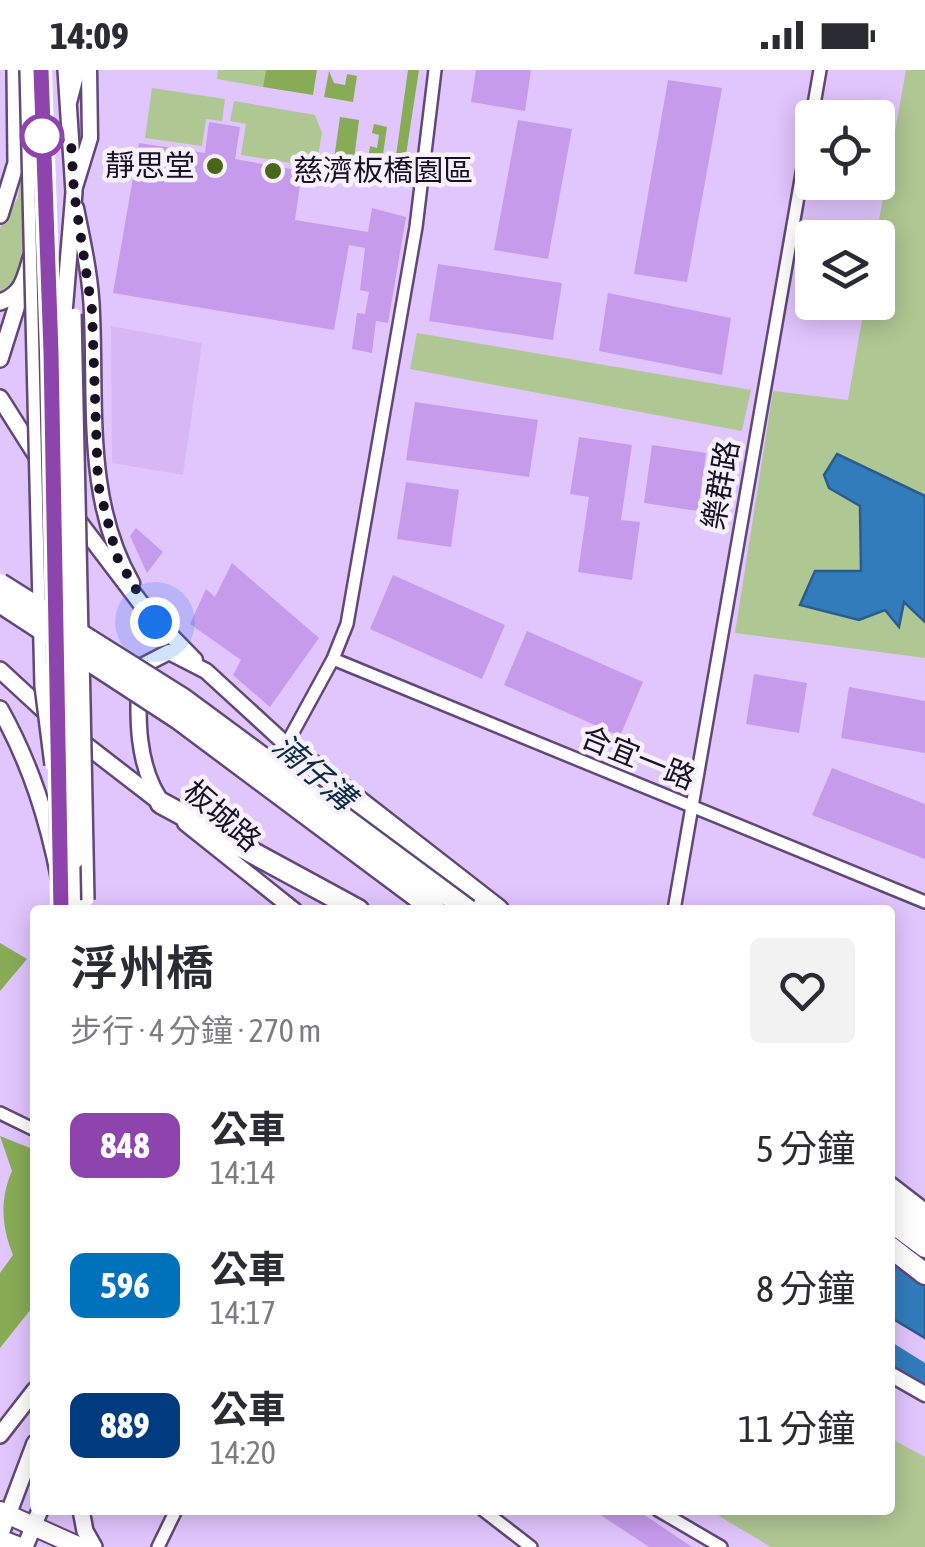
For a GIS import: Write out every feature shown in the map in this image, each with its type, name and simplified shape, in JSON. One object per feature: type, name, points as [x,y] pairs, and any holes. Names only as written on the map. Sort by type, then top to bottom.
[{"type":"highway","points":[[0,584],[183,699],[461,905]]},
{"type":"highway","points":[[0,602],[179,718],[429,905]]},
{"type":"highway","points":[[286,745],[491,905]]},
{"type":"highway","points":[[161,803],[349,905]]},
{"type":"highway","points":[[895,1206],[925,1228]]},
{"type":"highway","points":[[895,1225],[925,1247]]},
{"type":"highway","points":[[895,1253],[925,1274]]},
{"type":"main road","points":[[0,215],[16,163],[16,70]]},
{"type":"main road","points":[[41,70],[51,352],[61,905]]},
{"type":"main road","points":[[66,70],[74,192],[70,314],[76,860],[85,905]]},
{"type":"main road","points":[[0,359],[44,206]]},
{"type":"main road","points":[[0,302],[16,295],[23,285]]},
{"type":"main road","points":[[0,398],[94,546],[155,622]]},
{"type":"main road","points":[[0,670],[18,690],[161,803]]},
{"type":"main road","points":[[0,709],[26,757],[48,820],[60,881]]},
{"type":"main road","points":[[0,1435],[30,1396]]},
{"type":"main road","points":[[30,1454],[4,1513],[0,1538],[22,1547],[36,1518]]},
{"type":"main road","points":[[4,1513],[36,1518],[80,1547]]},
{"type":"main road","points":[[82,1515],[84,1531],[94,1547]]},
{"type":"street","points":[[26,70],[40,686],[59,821]]},
{"type":"street","points":[[70,106],[78,70]]},
{"type":"street","points":[[88,70],[90,138],[74,192],[92,310],[97,466],[103,512],[117,557],[155,622],[206,671]]},
{"type":"street","points":[[286,745],[333,659],[346,624],[413,246],[435,70]]},
{"type":"street","name":"樂群路","points":[[675,905],[820,70]]},
{"type":"street","points":[[70,314],[85,905]]},
{"type":"street","name":"板城路","points":[[288,905],[161,803],[136,719],[140,667],[169,652],[206,671],[286,745],[503,905]]},
{"type":"street","name":"合宜一路","points":[[333,659],[925,902]]},
{"type":"street","points":[[0,1114],[30,1128]]},
{"type":"street","points":[[895,1188],[925,1211]]},
{"type":"street","points":[[895,1377],[925,1394]]},
{"type":"street","points":[[158,1547],[174,1515]]},
{"type":"street","points":[[489,1515],[531,1547]]},
{"type":"street","points":[[667,1515],[721,1547]]},
{"type":"shaded area","points":[[111,326],[202,343],[183,475],[112,463]]},
{"type":"green space","points":[[218,70],[266,70],[263,87],[217,79]]},
{"type":"green space","points":[[266,70],[317,70],[313,95],[263,87]]},
{"type":"green space","points":[[408,70],[419,70],[403,174],[388,172],[386,182],[365,179],[370,146],[377,148],[379,135],[372,133],[374,124],[387,127],[382,161],[395,163]]},
{"type":"green space","points":[[906,70],[925,70],[925,658],[735,633],[773,391],[848,400],[862,320],[895,320],[895,220],[879,220],[883,200],[895,200],[895,131]]},
{"type":"green space","points":[[329,71],[334,83],[345,85],[347,74],[357,76],[353,102],[324,97]]},
{"type":"green space","points":[[152,88],[225,99],[222,121],[206,119],[202,146],[145,138]]},
{"type":"green space","points":[[234,101],[315,115],[322,133],[316,167],[241,155],[246,124],[230,121]]},
{"type":"green space","points":[[340,117],[359,120],[352,175],[332,173]]},
{"type":"green space","points":[[24,151],[27,230],[16,282],[0,291],[0,228],[18,198]]},
{"type":"green space","points":[[417,333],[751,390],[742,431],[410,369]]},
{"type":"green space","points":[[0,943],[27,959],[0,991]]},
{"type":"green space","points":[[0,1136],[30,1148],[30,1310],[0,1348],[0,1273],[13,1255],[4,1212],[5,1191],[12,1171]]},
{"type":"green space","points":[[895,1441],[925,1457],[925,1547],[771,1547],[717,1515],[895,1515]]},
{"type":"water","points":[[837,454],[925,496],[925,622],[904,602],[899,627],[885,610],[859,620],[800,605],[815,571],[861,571],[860,506],[829,488],[824,475]]},
{"type":"water","points":[[895,1241],[925,1263],[925,1338],[895,1320]]},
{"type":"building","points":[[476,70],[531,70],[525,111],[471,102]]},
{"type":"building","points":[[668,80],[722,88],[687,282],[634,274]]},
{"type":"building","points":[[518,120],[572,129],[548,259],[494,250]]},
{"type":"building","points":[[209,122],[240,127],[235,159],[302,171],[295,220],[368,232],[372,208],[406,217],[388,323],[376,321],[372,353],[352,349],[357,313],[365,314],[369,292],[360,290],[365,248],[349,245],[334,330],[113,293],[139,143],[205,153]]},
{"type":"building","points":[[438,264],[562,283],[553,340],[429,321]]},
{"type":"building","points":[[608,293],[731,318],[722,375],[599,351]]},
{"type":"building","points":[[415,402],[538,420],[529,477],[406,460]]},
{"type":"building","points":[[579,437],[632,445],[621,520],[640,522],[632,580],[578,572],[589,497],[570,494]]},
{"type":"building","points":[[652,445],[706,453],[698,511],[644,503]]},
{"type":"building","points":[[406,482],[459,490],[451,547],[397,539]]},
{"type":"building","points":[[136,528],[163,552],[147,573],[130,536]]},
{"type":"building","points":[[232,563],[319,638],[270,707],[233,675],[241,660],[190,624],[206,589],[215,597]]},
{"type":"building","points":[[393,575],[505,625],[482,679],[370,629]]},
{"type":"building","points":[[527,631],[643,682],[620,736],[504,685]]},
{"type":"building","points":[[754,674],[807,683],[799,733],[746,724]]},
{"type":"building","points":[[849,687],[925,701],[925,753],[841,738]]},
{"type":"building","points":[[832,768],[925,804],[925,859],[812,815]]},
{"type":"building","points":[[601,1515],[644,1515],[692,1547],[649,1547]]},
{"type":"waterway","name":"湳仔溝","points":[[895,1357],[925,1376]]},
{"type":"bus line","name":"848","points":[[41,70],[51,352],[61,905]]},
{"type":"place","name":"靜思堂","points":[[215,166]]},
{"type":"place","name":"慈濟板橋園區","points":[[273,171]]},
{"type":"route","points":[[42,136],[71,142],[74,192],[92,310],[98,484],[117,557],[155,622]]}]
